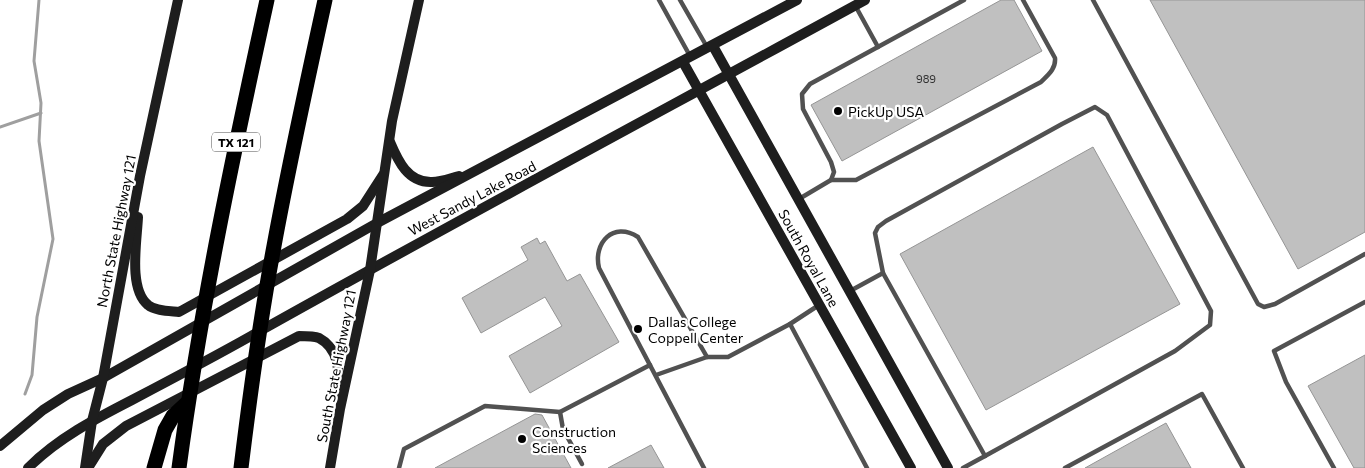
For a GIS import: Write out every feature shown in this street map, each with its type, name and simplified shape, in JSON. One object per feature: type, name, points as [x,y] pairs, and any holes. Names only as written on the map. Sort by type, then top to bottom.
[{"type":"highway","name":"TX 121","points":[[179,468],[208,284],[266,0]]},
{"type":"highway","points":[[241,468],[253,376],[274,248],[297,126],[325,0]]},
{"type":"highway","points":[[154,468],[165,430],[173,416],[188,403]]},
{"type":"main road","name":"North State Highway 121","points":[[87,468],[92,421],[103,378],[140,176],[178,0]]},
{"type":"main road","points":[[370,270],[392,121],[419,0]]},
{"type":"main road","name":"West Sandy Lake Road","points":[[0,446],[44,410],[68,394],[103,378],[377,223],[797,0]]},
{"type":"main road","name":"West Sandy Lake Road","points":[[28,468],[62,440],[92,421],[865,0]]},
{"type":"main road","name":"South Royal Lane","points":[[710,47],[729,74],[948,468]]},
{"type":"main road","name":"South Royal Lane","points":[[687,60],[699,90],[911,468]]},
{"type":"main road","points":[[389,140],[397,160],[409,175],[419,180],[432,182],[470,174]]},
{"type":"main road","points":[[140,176],[136,272],[140,295],[149,306],[178,312],[347,219],[363,206],[386,170]]},
{"type":"main road","name":"South State Highway 121","points":[[330,468],[340,409],[370,270]]},
{"type":"main road","points":[[87,468],[103,444],[126,426],[299,336],[318,338],[328,347],[338,362],[340,409]]},
{"type":"lane","points":[[659,0],[687,60]]},
{"type":"lane","points":[[680,0],[710,47]]},
{"type":"lane","points":[[831,180],[834,172],[831,162],[803,109],[802,94],[810,84],[964,0]]},
{"type":"lane","points":[[799,199],[831,180],[856,180],[1041,82],[1056,64],[1055,58],[1024,0]]},
{"type":"lane","points":[[1093,0],[1258,304],[1264,307],[1275,304],[1365,254]]},
{"type":"lane","points":[[855,5],[878,47]]},
{"type":"lane","points":[[963,468],[985,456],[1176,351],[1210,325],[1211,311],[1107,116],[1095,107],[886,221],[878,227],[875,233],[883,272],[985,456]]},
{"type":"lane","points":[[704,468],[599,268],[596,258],[605,237],[627,232],[638,237],[707,358]]},
{"type":"lane","points":[[850,291],[883,272]]},
{"type":"lane","points":[[1334,468],[1286,382],[1274,351],[1365,302]]},
{"type":"lane","points":[[656,375],[707,358],[728,357],[790,324],[819,304]]},
{"type":"lane","points":[[790,324],[867,468]]},
{"type":"lane","points":[[399,468],[404,449],[485,406],[560,412],[650,364]]},
{"type":"lane","points":[[1064,468],[1202,394],[1243,468]]},
{"type":"lane","points":[[560,412],[563,429],[582,464]]},
{"type":"building","points":[[1001,0],[1014,0],[1042,51],[842,161],[811,105]]},
{"type":"building","points":[[1150,0],[1365,0],[1365,232],[1298,269]]},
{"type":"building","points":[[1093,147],[1180,304],[986,410],[900,254]]},
{"type":"building","points":[[537,238],[540,244],[545,241],[567,281],[580,274],[619,342],[530,393],[509,356],[562,326],[545,297],[481,333],[462,298],[528,260],[521,247]]},
{"type":"building","points":[[1365,355],[1365,468],[1354,468],[1308,386]]},
{"type":"building","name":"Construction Sciences","points":[[535,414],[542,415],[571,468],[435,468]]},
{"type":"building","points":[[1166,423],[1191,468],[1085,468]]},
{"type":"building","name":"Construction Sciences","points":[[651,445],[664,468],[608,468]]},
{"type":"waterway","points":[[25,394],[32,375],[37,317],[53,239],[39,141],[41,103],[34,61],[39,0]]},
{"type":"waterway","points":[[0,127],[41,113]]},
{"type":"place","name":"PickUp USA","points":[[838,111]]},
{"type":"place","name":"Dallas College Coppell Center","points":[[638,329]]},
{"type":"place","name":"Construction Sciences","points":[[522,439]]}]
